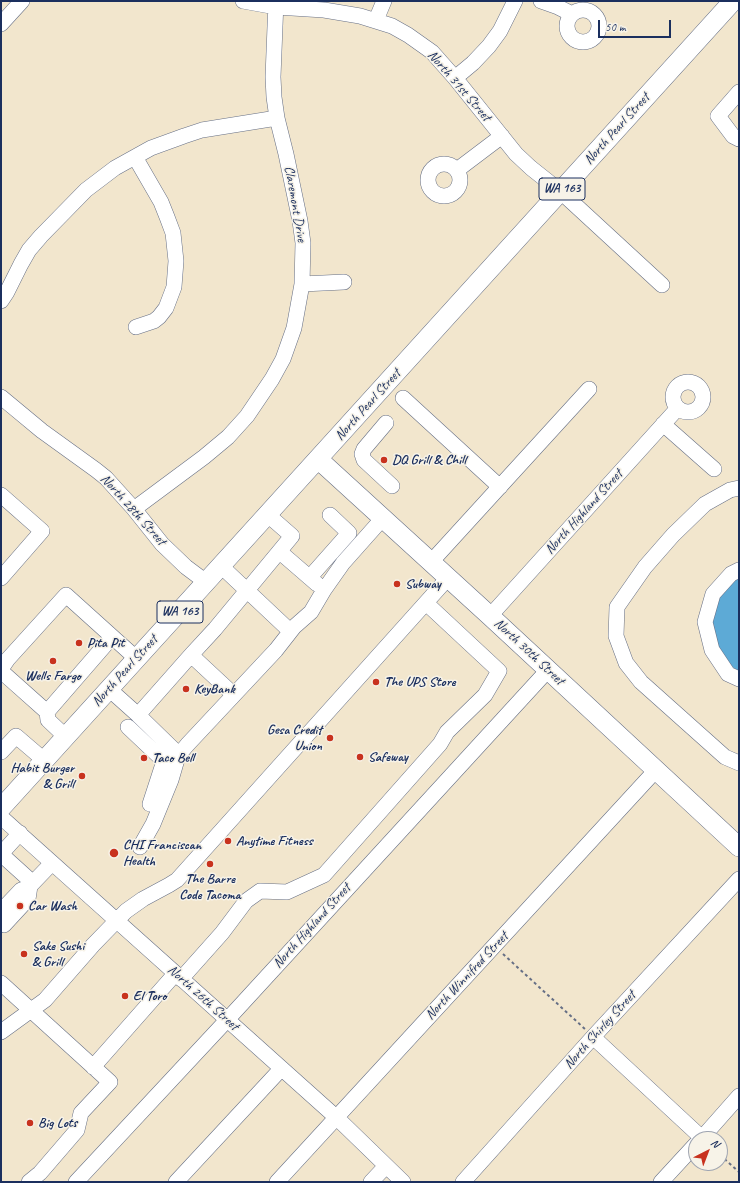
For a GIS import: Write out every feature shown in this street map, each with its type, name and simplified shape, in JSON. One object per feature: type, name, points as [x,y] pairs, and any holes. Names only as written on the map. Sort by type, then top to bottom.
[{"type":"main road","name":"North Pearl Street","points":[[1,808],[734,1]]},
{"type":"main road","name":"North 30th Street","points":[[318,459],[432,562],[739,847]]},
{"type":"street","points":[[1,24],[22,1]]},
{"type":"street","name":"North 31st Street","points":[[243,1],[341,12],[376,20],[408,35],[432,52],[455,78],[516,154],[560,191],[662,285]]},
{"type":"street","points":[[376,20],[384,1]]},
{"type":"street","points":[[455,78],[473,63],[489,46],[500,31],[515,1]]},
{"type":"street","points":[[541,1],[572,14]]},
{"type":"street","name":"Claremont Drive","points":[[134,509],[228,437],[251,411],[283,359],[294,328],[302,284],[303,243],[300,221],[277,118],[273,77],[276,4]]},
{"type":"street","points":[[739,92],[718,116],[733,136],[739,139]]},
{"type":"street","points":[[1,301],[29,250],[76,198],[114,168],[152,148],[202,130],[277,118]]},
{"type":"street","points":[[457,170],[502,136]]},
{"type":"street","points":[[134,158],[161,202],[173,233],[176,261],[174,287],[166,308],[154,321],[136,328]]},
{"type":"street","points":[[302,284],[344,282]]},
{"type":"street","points":[[432,562],[589,389]]},
{"type":"street","name":"North 28th Street","points":[[1,397],[42,432],[96,470],[134,509],[162,544],[186,567],[206,582]]},
{"type":"street","points":[[403,398],[500,487]]},
{"type":"street","name":"North Highland Street","points":[[490,616],[677,409]]},
{"type":"street","points":[[386,423],[362,454],[364,460],[392,486]]},
{"type":"street","points":[[663,424],[714,469]]},
{"type":"street","points":[[739,488],[730,490],[705,504],[672,535],[645,567],[617,607],[616,636],[626,663],[641,682],[724,756],[739,763]]},
{"type":"street","points":[[1,495],[42,531],[1,578]]},
{"type":"street","points":[[138,715],[248,592],[292,536],[268,515]]},
{"type":"street","points":[[310,577],[349,533],[330,515]]},
{"type":"street","points":[[140,847],[153,824],[171,780],[178,756],[276,650],[290,631],[311,612],[343,563],[383,518]]},
{"type":"street","points":[[280,552],[324,590]]},
{"type":"street","points":[[332,552],[343,563]]},
{"type":"street","points":[[221,566],[290,631]]},
{"type":"street","points":[[739,570],[731,574],[713,594],[705,622],[712,650],[728,674],[739,679]]},
{"type":"street","points":[[1,1032],[45,1000],[116,919],[143,899],[169,886],[177,880],[448,578]]},
{"type":"street","points":[[66,737],[48,720],[47,712],[1,670],[8,659],[66,595],[137,659]]},
{"type":"street","points":[[93,1067],[178,976],[222,933],[246,901],[260,891],[287,892],[324,875],[440,744],[447,732],[485,695],[498,671],[426,603]]},
{"type":"street","points":[[47,712],[112,637]]},
{"type":"street","points":[[191,655],[234,694]]},
{"type":"street","name":"North Highland Street","points":[[76,1182],[227,1020],[548,670]]},
{"type":"street","points":[[109,689],[138,715],[173,749],[178,756]]},
{"type":"street","points":[[128,727],[164,761],[150,804]]},
{"type":"street","points":[[1,752],[16,736],[44,760]]},
{"type":"street","name":"North Winnifred Street","points":[[277,1182],[656,770]]},
{"type":"street","name":"North 26th Street","points":[[1,816],[337,1118],[403,1182]]},
{"type":"street","points":[[20,834],[1,854],[32,885]]},
{"type":"street","points":[[2,923],[28,899],[32,885],[52,863]]},
{"type":"street","name":"North Shirley Street","points":[[463,1182],[593,1037],[739,879]]},
{"type":"street","points":[[1,983],[110,1082],[82,1113],[77,1130],[40,1173],[29,1182]]},
{"type":"street","points":[[593,1037],[690,1131]]},
{"type":"street","points":[[176,1182],[281,1069]]},
{"type":"street","points":[[709,1131],[739,1096]]},
{"type":"street","points":[[661,1182],[688,1154]]},
{"type":"street","points":[[371,1182],[386,1166]]},
{"type":"path","points":[[494,946],[593,1037]]},
{"type":"path","points":[[728,1162],[739,1172]]},
{"type":"water","points":[[739,574],[739,673],[723,658],[714,639],[712,619],[717,599]]},
{"type":"place","name":"DQ Grill & Chill","points":[[384,460]]},
{"type":"place","name":"Subway","points":[[397,584]]},
{"type":"place","name":"Pita Pit","points":[[79,643]]},
{"type":"place","name":"Wells Fargo","points":[[53,661]]},
{"type":"place","name":"The UPS Store","points":[[376,682]]},
{"type":"place","name":"KeyBank","points":[[186,689]]},
{"type":"place","name":"Gesa Credit Union","points":[[330,738]]},
{"type":"place","name":"Safeway","points":[[360,757]]},
{"type":"place","name":"Taco Bell","points":[[144,758]]},
{"type":"place","name":"Habit Burger & Grill","points":[[82,776]]},
{"type":"place","name":"Anytime Fitness","points":[[228,841]]},
{"type":"place","name":"CHI Franciscan Health","points":[[114,853]]},
{"type":"place","name":"The Barre Code Tacoma","points":[[210,864]]},
{"type":"place","name":"Car Wash","points":[[20,906]]},
{"type":"place","name":"Sake Sushi & Grill","points":[[24,954]]},
{"type":"place","name":"El Toro","points":[[125,996]]},
{"type":"place","name":"Big Lots","points":[[30,1123]]}]
